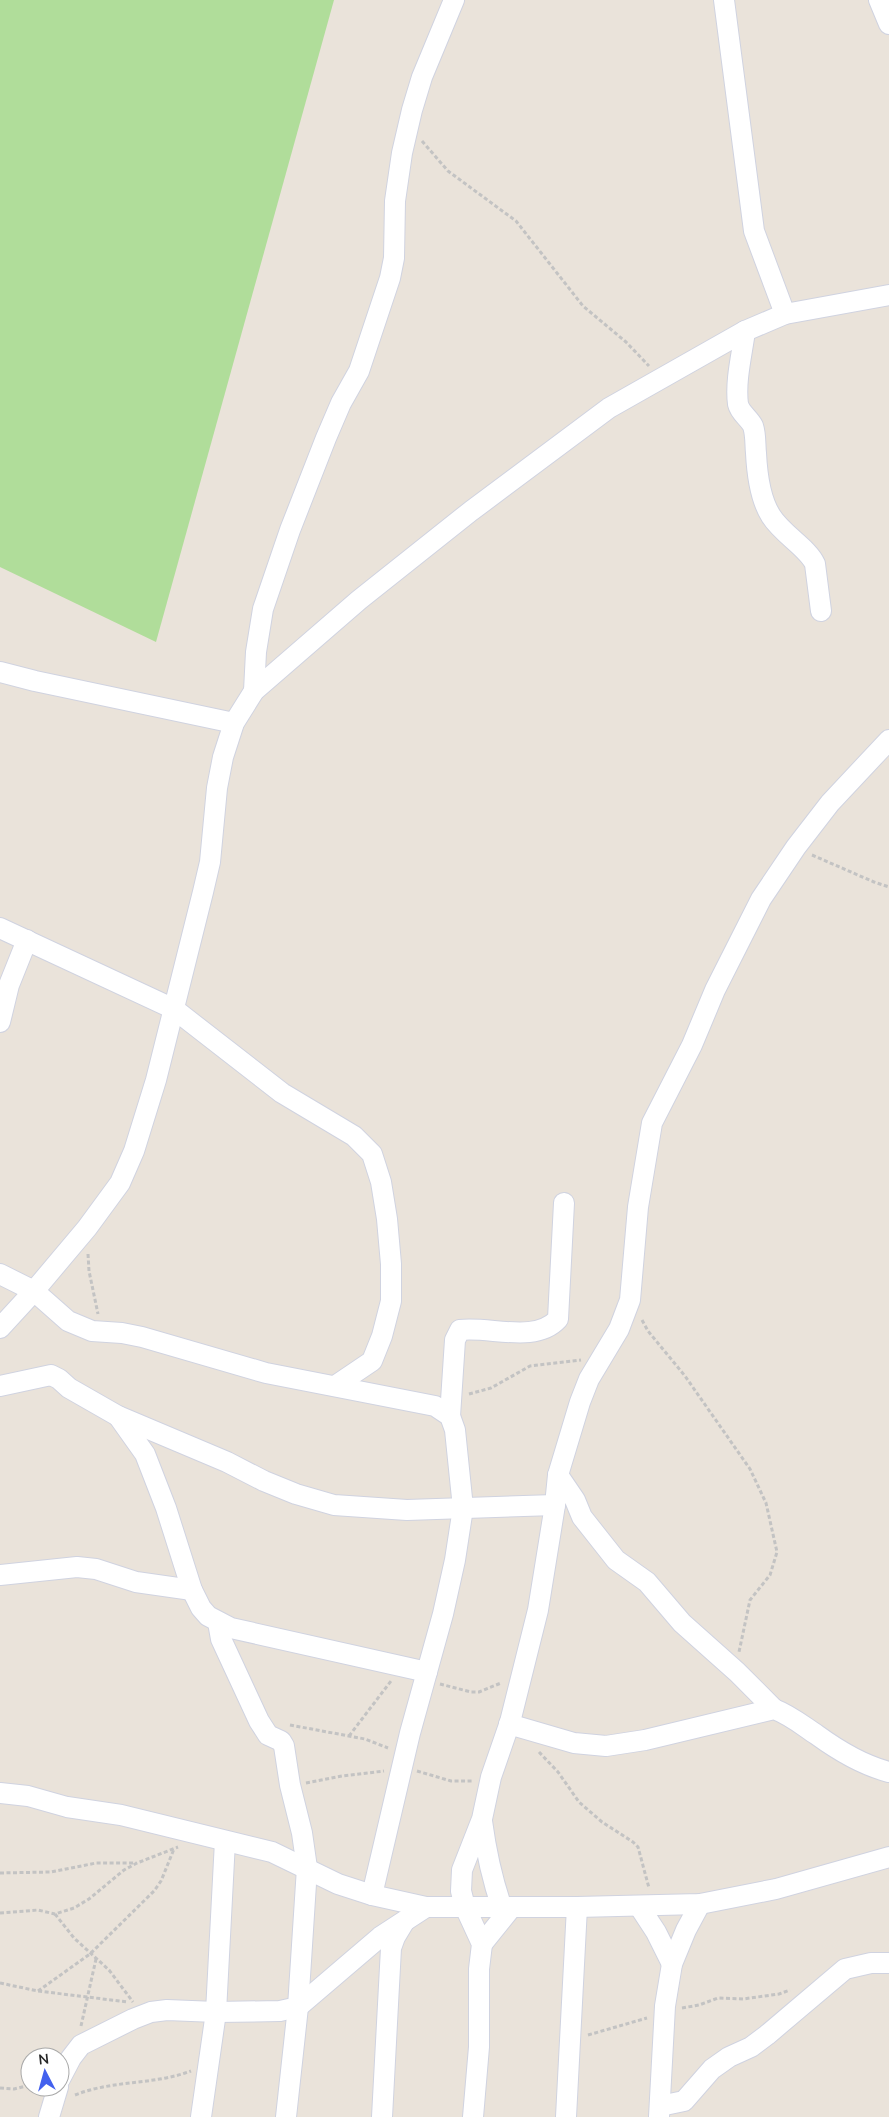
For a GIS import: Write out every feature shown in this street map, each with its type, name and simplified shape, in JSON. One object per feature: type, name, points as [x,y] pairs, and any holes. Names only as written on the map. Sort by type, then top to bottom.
[{"type":"street","points":[[254,691],[256,652],[263,609],[290,530],[326,438],[341,403],[359,371],[390,278],[394,258],[397,180],[408,126],[422,77],[454,0]]},
{"type":"street","points":[[724,0],[754,231],[785,314]]},
{"type":"street","points":[[878,0],[889,24]]},
{"type":"street","points":[[0,1328],[87,1228],[120,1183],[134,1151],[156,1080],[210,862],[217,788],[223,757],[234,723],[254,691],[359,600],[522,472],[609,408],[745,331],[785,314],[889,295]]},
{"type":"street","points":[[745,331],[738,388],[738,407],[750,420],[753,428],[757,465],[764,501],[770,515],[780,529],[812,557],[815,564],[821,611]]},
{"type":"street","points":[[0,672],[234,723]]},
{"type":"street","points":[[482,1944],[465,1907],[461,1891],[462,1870],[482,1819],[491,1777],[509,1724],[538,1610],[558,1475],[589,1379],[619,1329],[630,1300],[638,1207],[652,1122],[692,1045],[715,990],[761,900],[796,847],[830,803],[889,740]]},
{"type":"street","points":[[0,928],[174,1009],[282,1093],[354,1136],[372,1154],[387,1219],[391,1264],[391,1302],[382,1336],[372,1361],[335,1386]]},
{"type":"street","points":[[0,1022],[8,985],[27,940]]},
{"type":"street","points":[[372,1895],[403,1763],[456,1560],[463,1508],[455,1430],[450,1416],[455,1340],[460,1330],[541,1331],[552,1326],[558,1320],[564,1203]]},
{"type":"street","points":[[0,1274],[34,1291],[68,1321],[92,1331],[122,1333],[266,1373],[435,1406],[450,1416]]},
{"type":"street","points":[[0,1386],[51,1375],[69,1388],[118,1416],[227,1462],[296,1494],[334,1505],[408,1510],[555,1505]]},
{"type":"street","points":[[118,1416],[145,1454],[166,1508],[192,1590],[201,1608],[218,1622],[231,1628],[403,1666],[426,1676]]},
{"type":"street","points":[[558,1475],[575,1500],[582,1517],[616,1560],[647,1582],[682,1623],[774,1709],[787,1713],[816,1735],[868,1766],[889,1772]]},
{"type":"street","points":[[0,1575],[77,1567],[96,1569],[136,1582],[192,1590]]},
{"type":"street","points":[[218,1622],[222,1639],[259,1721],[268,1735],[281,1741],[284,1746],[290,1786],[302,1833],[306,1868],[298,2006],[286,2117]]},
{"type":"street","points":[[509,1724],[574,1742],[606,1746],[645,1740],[774,1709]]},
{"type":"street","points":[[0,1793],[28,1796],[67,1807],[121,1815],[272,1852],[338,1884],[372,1895],[426,1907],[507,1908],[700,1904],[776,1889],[889,1857]]},
{"type":"street","points":[[482,1819],[490,1871],[507,1908]]},
{"type":"street","points":[[201,2117],[216,2012],[225,1841]]},
{"type":"street","points":[[700,1904],[686,1930],[672,1964],[665,2012],[659,2111],[684,2101],[712,2069],[729,2057],[751,2047],[767,2035],[845,1969],[871,1963],[889,1963]]},
{"type":"street","points":[[646,1906],[656,1932],[672,1964]]},
{"type":"street","points":[[70,2060],[81,2045],[133,2018],[151,2012],[167,2010],[216,2012],[280,2011],[298,2006],[380,1937],[426,1907]]},
{"type":"street","points":[[566,2117],[577,1907]]},
{"type":"street","points":[[473,2117],[479,2048],[479,1969],[482,1944],[507,1908]]},
{"type":"street","points":[[382,2117],[391,1948],[405,1920]]},
{"type":"path","points":[[408,126],[448,171],[516,221],[584,306],[626,342],[662,379]]},
{"type":"path","points":[[796,847],[865,879],[889,887]]},
{"type":"path","points":[[87,1228],[89,1271],[103,1332]]},
{"type":"path","points":[[630,1300],[648,1331],[685,1376],[750,1469],[766,1503],[777,1552],[770,1575],[750,1600],[742,1631],[736,1672]]},
{"type":"path","points":[[451,1394],[468,1394],[492,1388],[530,1366],[581,1360],[604,1352]]},
{"type":"path","points":[[349,1736],[403,1666]]},
{"type":"path","points":[[426,1676],[470,1692],[479,1692],[521,1676]]},
{"type":"path","points":[[259,1721],[313,1728],[366,1739],[403,1763],[458,1782],[491,1777]]},
{"type":"path","points":[[532,1745],[558,1772],[579,1802],[602,1822],[638,1847],[646,1906]]},
{"type":"path","points":[[290,1786],[403,1763]]},
{"type":"path","points":[[0,1913],[38,1910],[55,1914],[81,1903],[124,1870],[137,1863],[175,1849],[200,1834]]},
{"type":"path","points":[[38,1991],[90,1954],[154,1891],[161,1881],[175,1849]]},
{"type":"path","points":[[0,1873],[51,1872],[96,1863],[137,1863]]},
{"type":"path","points":[[55,1914],[74,1938],[109,1970],[133,2002]]},
{"type":"path","points":[[80,2028],[96,1959]]},
{"type":"path","points":[[0,1983],[38,1991],[133,2002],[151,2012]]},
{"type":"path","points":[[570,2044],[598,2032],[665,2012],[699,2005],[718,1998],[743,1999],[761,1997],[779,1994],[794,1988]]},
{"type":"path","points":[[53,2102],[83,2091],[106,2086],[179,2075],[191,2070],[210,2053]]},
{"type":"path","points":[[0,2088],[20,2088]]},
{"type":"green space","points":[[0,0],[334,0],[156,642],[0,567]]}]
